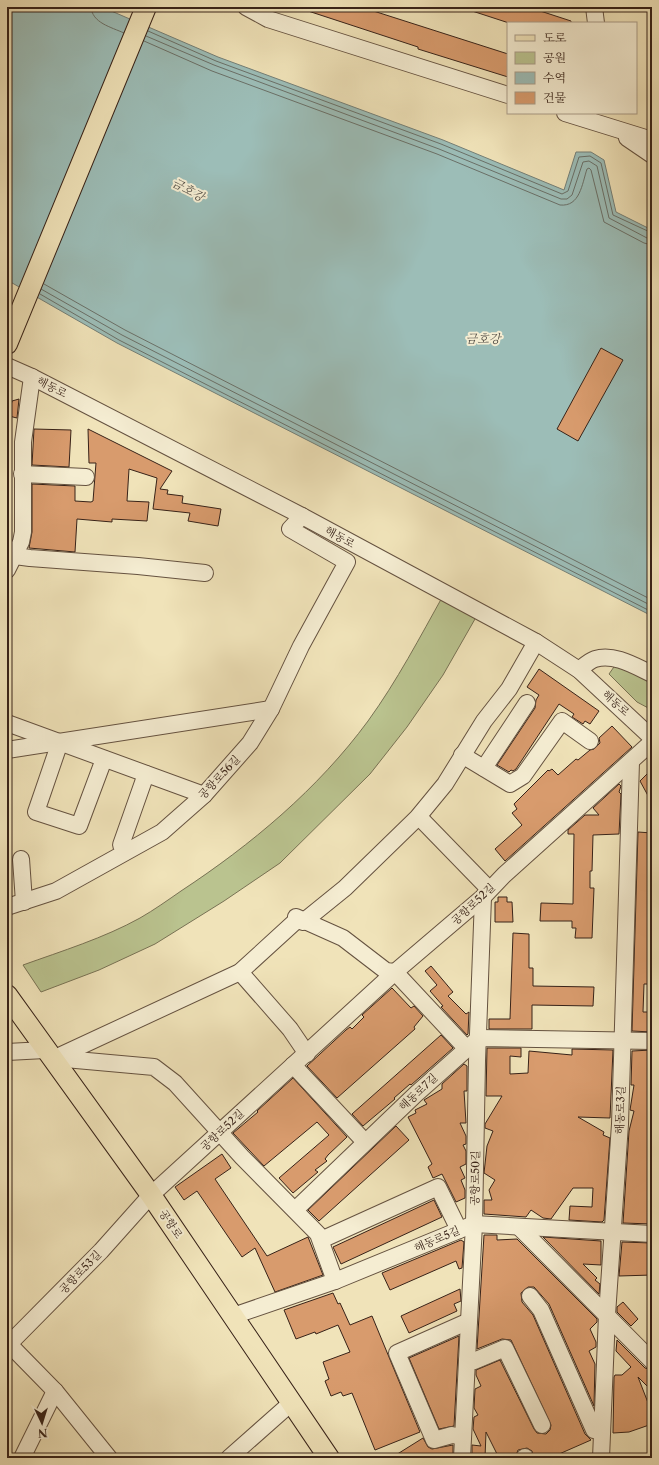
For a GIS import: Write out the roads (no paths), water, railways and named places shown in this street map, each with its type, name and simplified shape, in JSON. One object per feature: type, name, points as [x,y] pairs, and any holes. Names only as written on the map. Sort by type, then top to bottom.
[{"type":"main road","points":[[11,336],[146,7]]},
{"type":"main road","name":"공항로","points":[[7,995],[45,1050],[151,1195],[233,1316],[290,1404],[329,1458]]},
{"type":"street","points":[[247,7],[268,19],[507,95]]},
{"type":"street","points":[[594,7],[596,22]]},
{"type":"street","points":[[571,114],[603,119],[652,140]]},
{"type":"street","points":[[603,119],[652,155]]},
{"type":"street","name":"해동로","points":[[7,366],[32,377],[302,516],[536,642],[579,670],[652,738]]},
{"type":"street","points":[[7,570],[21,542],[23,532],[23,442],[32,377]]},
{"type":"street","points":[[22,474],[86,476]]},
{"type":"street","name":"공항로56길","points":[[7,908],[56,891],[162,832],[204,795],[250,743],[271,710],[301,646],[348,562],[290,529],[302,516]]},
{"type":"street","points":[[15,556],[205,573]]},
{"type":"street","points":[[336,1282],[318,1234],[219,1132],[175,1083],[154,1067],[54,1058],[240,972],[298,919],[345,888],[419,817],[445,784],[462,755],[509,689],[536,642]]},
{"type":"street","points":[[579,670],[593,660],[601,658],[622,660],[652,674]]},
{"type":"street","points":[[484,768],[527,702]]},
{"type":"street","points":[[7,750],[271,710]]},
{"type":"street","points":[[462,755],[510,784],[523,776],[562,721],[590,741]]},
{"type":"street","points":[[7,723],[204,795]]},
{"type":"street","points":[[60,742],[36,812],[79,826],[104,759]]},
{"type":"street","name":"공항로52길","points":[[151,1195],[395,972],[486,893],[652,742]]},
{"type":"street","name":"해동로3길","points":[[601,1458],[620,1124],[621,1040],[631,762]]},
{"type":"street","points":[[122,845],[146,774]]},
{"type":"street","points":[[419,817],[486,893]]},
{"type":"street","points":[[21,859],[24,902]]},
{"type":"street","name":"공항로50길","points":[[462,1458],[474,1224],[478,1038],[486,893]]},
{"type":"street","points":[[298,919],[343,938],[386,971],[395,972],[466,1048]]},
{"type":"street","points":[[240,972],[290,1029],[307,1054]]},
{"type":"street","points":[[478,1038],[621,1040],[652,1042]]},
{"type":"street","name":"해동로7길","points":[[294,1210],[478,1038]]},
{"type":"street","points":[[7,1052],[45,1050]]},
{"type":"street","points":[[293,1065],[365,1142]]},
{"type":"street","points":[[321,1240],[438,1187],[459,1230]]},
{"type":"street","name":"공항로53길","points":[[8,1344],[101,1250],[151,1195]]},
{"type":"street","name":"해동로5길","points":[[233,1316],[336,1282],[474,1224],[652,1234]]},
{"type":"street","points":[[519,1227],[652,1361]]},
{"type":"street","points":[[530,1296],[541,1310],[594,1430],[602,1431]]},
{"type":"street","points":[[463,1437],[452,1435],[434,1440],[397,1352],[469,1322]]},
{"type":"street","points":[[8,1344],[55,1391],[109,1458]]},
{"type":"street","points":[[467,1361],[474,1361],[505,1348],[542,1425]]},
{"type":"street","points":[[22,1458],[55,1391]]},
{"type":"street","points":[[228,1458],[290,1404]]},
{"type":"water","name":"금호강","points":[[7,7],[102,7],[218,57],[443,140],[564,190],[576,152],[591,152],[604,160],[616,212],[652,230],[652,616],[117,343],[7,280]]}]
